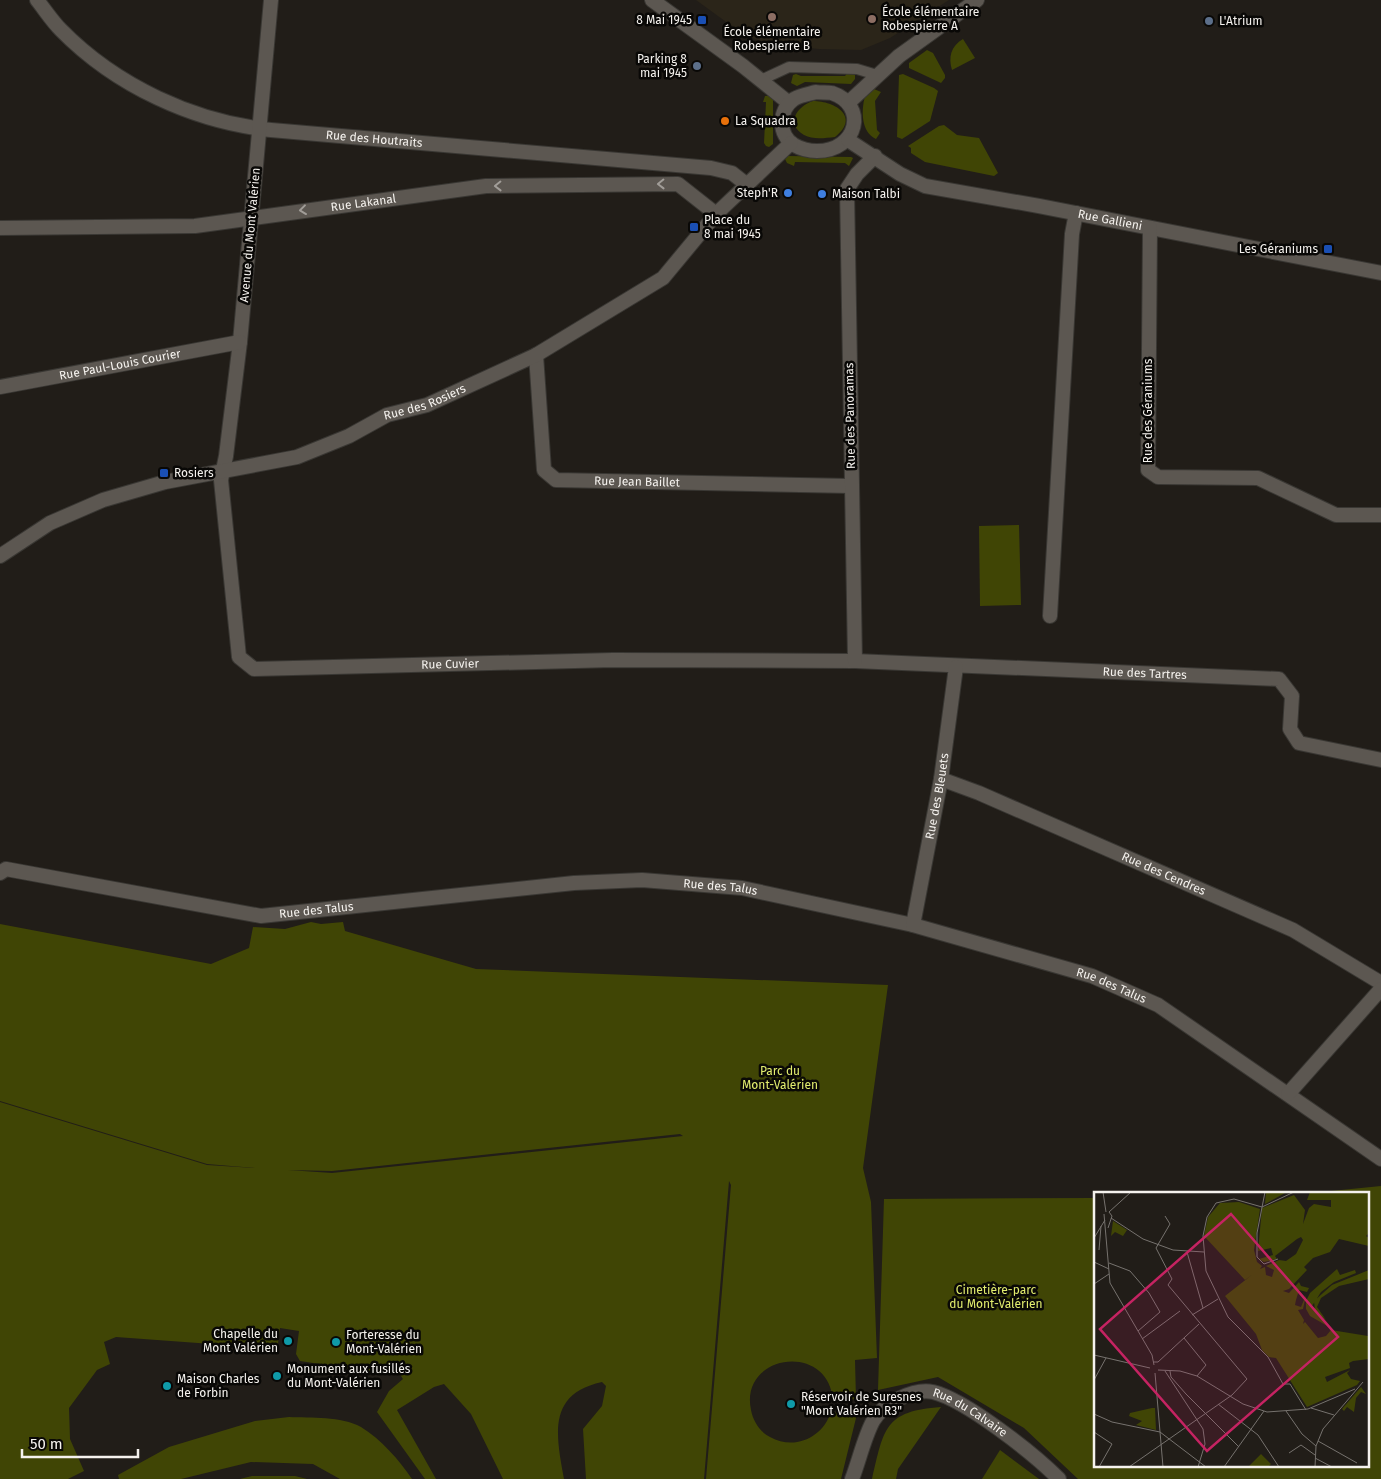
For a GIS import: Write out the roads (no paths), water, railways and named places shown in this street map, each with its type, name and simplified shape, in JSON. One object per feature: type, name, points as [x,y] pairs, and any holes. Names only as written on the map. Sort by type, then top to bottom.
[{"type":"street","name":"Rue des Houtraits","points":[[37,0],[61,30],[95,59],[133,84],[167,103],[205,117],[259,129],[711,168],[732,173],[746,184]]},
{"type":"street","name":"Avenue du Mont Valérien","points":[[224,470],[240,342],[271,0]]},
{"type":"street","points":[[652,0],[761,80],[789,104]]},
{"type":"street","points":[[848,103],[898,56],[977,0]]},
{"type":"street","points":[[761,80],[789,67],[857,69],[877,75]]},
{"type":"street","points":[[816,92],[831,93],[848,103],[852,114],[854,130],[848,140],[836,148],[810,151],[791,142],[783,131],[782,120],[789,104],[796,98],[816,92]]},
{"type":"street","name":"Rue Gallieni","points":[[848,140],[900,174],[925,186],[1076,213],[1381,273]]},
{"type":"street","name":"Rue des Rosiers","points":[[0,556],[50,522],[103,500],[143,487],[304,454],[349,436],[387,414],[427,405],[536,355],[663,278],[716,214],[791,142]]},
{"type":"street","name":"Rue des Panoramas","points":[[855,661],[847,189],[857,174],[875,156]]},
{"type":"street","name":"Rue Lakanal","points":[[0,228],[195,226],[486,186],[678,184],[716,214]]},
{"type":"street","points":[[1050,616],[1072,234],[1076,213]]},
{"type":"street","name":"Rue des Géraniums","points":[[1150,228],[1148,470],[1158,477],[1258,478],[1336,515],[1381,515]]},
{"type":"street","name":"Rue Paul-Louis Courier","points":[[0,387],[240,342]]},
{"type":"street","name":"Rue Jean Baillet","points":[[536,355],[544,470],[556,480],[851,486]]},
{"type":"street","name":"Rue Cuvier","points":[[224,470],[221,480],[239,657],[254,669],[613,660],[855,661]]},
{"type":"street","name":"Rue des Tartres","points":[[855,661],[956,667],[1279,679],[1292,696],[1290,729],[1299,743],[1381,760]]},
{"type":"street","name":"Rue des Bleuets","points":[[913,925],[941,780],[956,667]]},
{"type":"street","name":"Rue des Cendres","points":[[941,780],[979,793],[1293,930],[1380,992]]},
{"type":"street","name":"Rue des Talus","points":[[0,873],[6,869],[261,916],[574,883],[642,880],[742,888],[913,925],[1092,976],[1158,1004],[1381,1159]]},
{"type":"street","points":[[1288,1094],[1380,992]]},
{"type":"street","name":"Rue du Calvaire","points":[[852,1479],[874,1421],[895,1401],[922,1392],[932,1392],[961,1406],[988,1423],[1059,1479]]},
{"type":"place","name":"École élémentaire Robespierre B","points":[[772,17]]},
{"type":"place","name":"École élémentaire Robespierre A","points":[[872,19]]},
{"type":"place","name":"8 Mai 1945","points":[[702,20]]},
{"type":"place","name":"L'Atrium","points":[[1209,21]]},
{"type":"place","name":"Parking 8 mai 1945","points":[[697,66]]},
{"type":"place","name":"La Squadra","points":[[725,121]]},
{"type":"place","name":"Steph'R","points":[[788,193]]},
{"type":"place","name":"Maison Talbi","points":[[822,194]]},
{"type":"place","name":"Place du 8 mai 1945","points":[[694,227]]},
{"type":"place","name":"Les Géraniums","points":[[1328,249]]},
{"type":"place","name":"Rosiers","points":[[164,473]]},
{"type":"place","name":"Chapelle du Mont Valérien","points":[[288,1341]]},
{"type":"place","name":"Forteresse du Mont-Valérien","points":[[336,1342]]},
{"type":"place","name":"Monument aux fusillés du Mont-Valérien","points":[[277,1376]]},
{"type":"place","name":"Maison Charles de Forbin","points":[[167,1386]]},
{"type":"place","name":"Réservoir de Suresnes \"Mont Valérien R3\"","points":[[791,1404]]},
{"type":"park label","name":"Parc du Mont-Valérien","points":[[780,1078]]},
{"type":"park label","name":"Cimetière-parc du Mont-Valérien","points":[[996,1297]]}]
